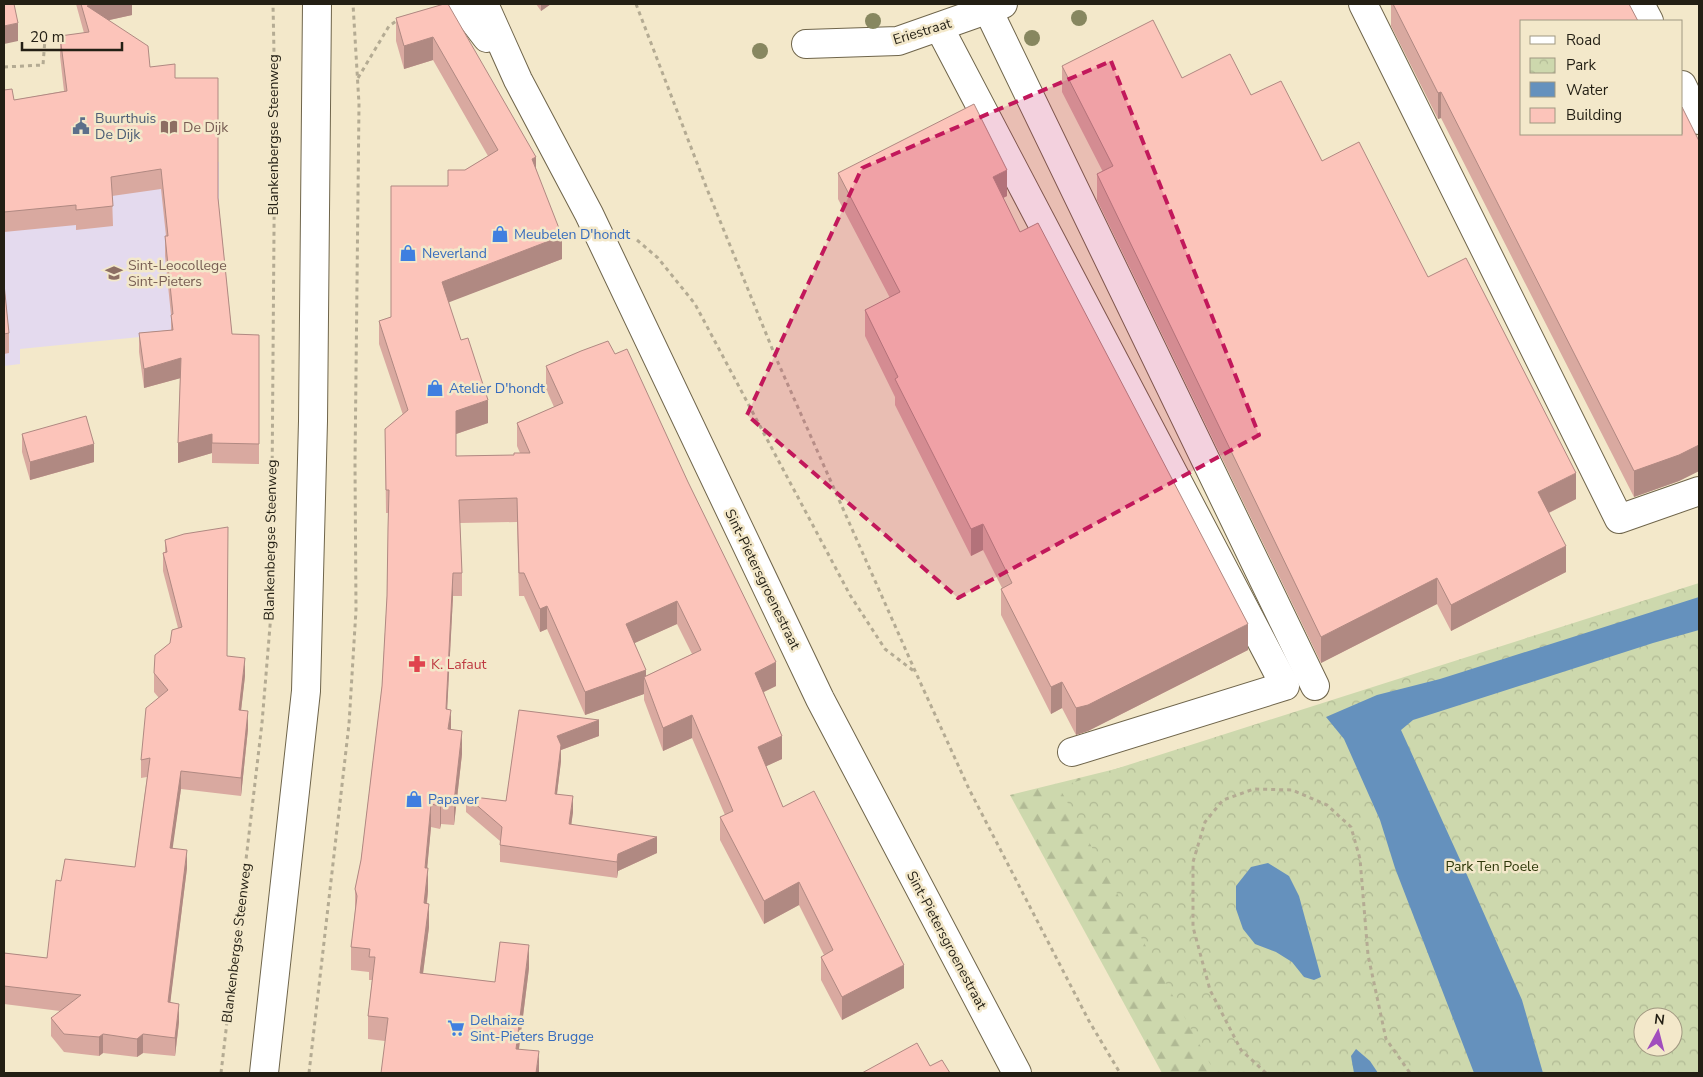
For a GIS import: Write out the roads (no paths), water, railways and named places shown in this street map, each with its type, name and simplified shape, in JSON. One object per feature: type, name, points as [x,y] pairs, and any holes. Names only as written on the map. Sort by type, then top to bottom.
[{"type":"street","points":[[264,1073],[306,691],[313,421],[317,4]]},
{"type":"street","name":"Sint-Pietersgroenestraat","points":[[461,4],[518,80]]},
{"type":"street","name":"Sint-Pietersgroenestraat","points":[[484,4],[518,80],[589,214],[820,699],[1017,1073]]},
{"type":"street","points":[[1363,4],[1619,519],[1699,491]]},
{"type":"street","points":[[1640,4],[1648,20]]},
{"type":"street","points":[[996,7],[1315,686]]},
{"type":"street","name":"Eriestraat","points":[[806,44],[898,41],[996,7]]},
{"type":"street","points":[[939,27],[1285,686],[1072,752]]},
{"type":"street","points":[[1683,87],[1699,120]]},
{"type":"water","points":[[1699,597],[1699,630],[1413,720],[1401,730],[1522,1000],[1543,1073],[1474,1073],[1395,868],[1380,820],[1344,739],[1326,717],[1377,695],[1440,679]]},
{"type":"water","points":[[1268,863],[1289,876],[1299,896],[1321,977],[1314,980],[1304,977],[1292,962],[1276,952],[1255,944],[1243,929],[1236,909],[1236,886],[1251,867]]},
{"type":"water","points":[[1356,1049],[1370,1061],[1378,1073],[1354,1073],[1351,1056]]},
{"type":"place","name":"Buurthuis De Dijk","points":[[81,126]]},
{"type":"place","name":"De Dijk","points":[[169,127]]},
{"type":"place","name":"Meubelen D'hondt","points":[[500,234]]},
{"type":"place","name":"Neverland","points":[[408,253]]},
{"type":"place","name":"Sint-Leocollege Sint-Pieters","points":[[114,273]]},
{"type":"place","name":"Atelier D'hondt","points":[[435,388]]},
{"type":"place","name":"K. Lafaut","points":[[417,664]]},
{"type":"place","name":"Papaver","points":[[414,799]]},
{"type":"place","name":"Delhaize Sint-Pieters Brugge","points":[[456,1028]]},
{"type":"park label","name":"Park Ten Poele","points":[[1492,866]]}]
